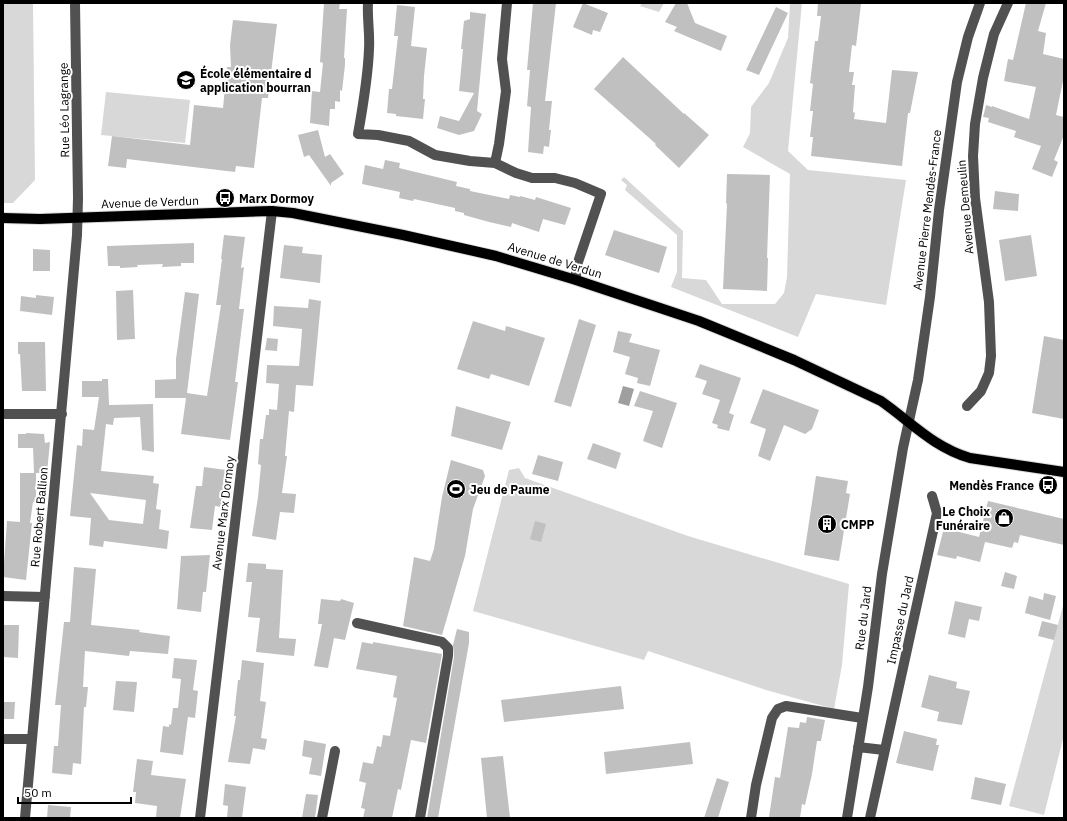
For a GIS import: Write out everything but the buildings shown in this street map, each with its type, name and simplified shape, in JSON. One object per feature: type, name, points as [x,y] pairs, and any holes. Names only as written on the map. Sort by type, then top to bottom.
[{"type":"main road","name":"Avenue de Verdun","points":[[3,218],[272,211],[292,213],[403,235],[496,256],[576,280],[699,321],[794,360],[881,401],[923,434],[948,449],[966,457],[1064,472]]},
{"type":"street","name":"Rue Léo Lagrange","points":[[75,3],[78,198],[76,217]]},
{"type":"street","points":[[368,3],[367,15],[370,34],[369,51],[362,114],[358,134],[378,135],[409,141],[435,155],[470,161],[495,163],[516,173],[532,178],[555,178],[575,183],[601,194],[576,268],[576,280]]},
{"type":"street","points":[[495,163],[506,91],[502,59],[507,3]]},
{"type":"street","name":"Avenue Pierre Mendès-France","points":[[908,422],[918,380],[930,297],[939,210],[957,82],[968,37],[980,3]]},
{"type":"street","name":"Avenue Demeulin","points":[[967,406],[981,391],[988,373],[991,356],[989,302],[975,198],[973,156],[975,124],[983,78],[994,34],[1008,3]]},
{"type":"street","name":"Avenue Marx Dormoy","points":[[200,818],[272,211]]},
{"type":"street","name":"Rue Robert Ballion","points":[[25,818],[62,414],[76,235],[76,217]]},
{"type":"street","points":[[3,414],[62,414]]},
{"type":"street","name":"Rue du Jard","points":[[847,818],[882,574],[908,422]]},
{"type":"street","name":"Impasse du Jard","points":[[870,818],[937,513],[932,496]]},
{"type":"street","points":[[3,596],[45,597]]},
{"type":"street","points":[[357,623],[442,642],[448,648],[448,656],[420,818]]},
{"type":"street","points":[[751,818],[756,785],[772,718],[778,709],[786,706],[862,718]]},
{"type":"street","points":[[3,739],[32,739]]},
{"type":"street","points":[[858,747],[884,750]]},
{"type":"street","points":[[322,818],[335,751]]},
{"type":"shaded area","points":[[3,3],[33,3],[35,180],[13,203],[3,203]]},
{"type":"shaded area","points":[[642,3],[664,3],[659,12],[640,6]]},
{"type":"shaded area","points":[[790,3],[802,3],[788,151],[808,170],[906,180],[886,305],[816,294],[798,337],[671,287],[677,272],[677,235],[625,190],[627,185],[621,180],[624,177],[683,231],[682,278],[706,280],[722,304],[775,304],[784,293],[787,277],[790,174],[743,147],[750,133],[751,107],[769,83],[788,38]]},
{"type":"shaded area","points":[[106,92],[190,100],[185,143],[101,135]]},
{"type":"shaded area","points":[[623,386],[634,389],[629,406],[618,403]]},
{"type":"shaded area","points":[[519,468],[525,478],[688,536],[849,584],[842,665],[834,709],[766,690],[648,651],[644,660],[473,611],[509,470]]},
{"type":"shaded area","points":[[1064,602],[1064,735],[1044,815],[1009,806]]},
{"type":"place","name":"École élémentaire d application bourran","points":[[186,80]]},
{"type":"place","name":"Marx Dormoy","points":[[225,198]]},
{"type":"place","name":"Mendès France","points":[[1048,485]]},
{"type":"place","name":"Jeu de Paume","points":[[456,489]]},
{"type":"place","name":"Le Choix Funéraire","points":[[1004,518]]},
{"type":"place","name":"CMPP","points":[[827,524]]}]
